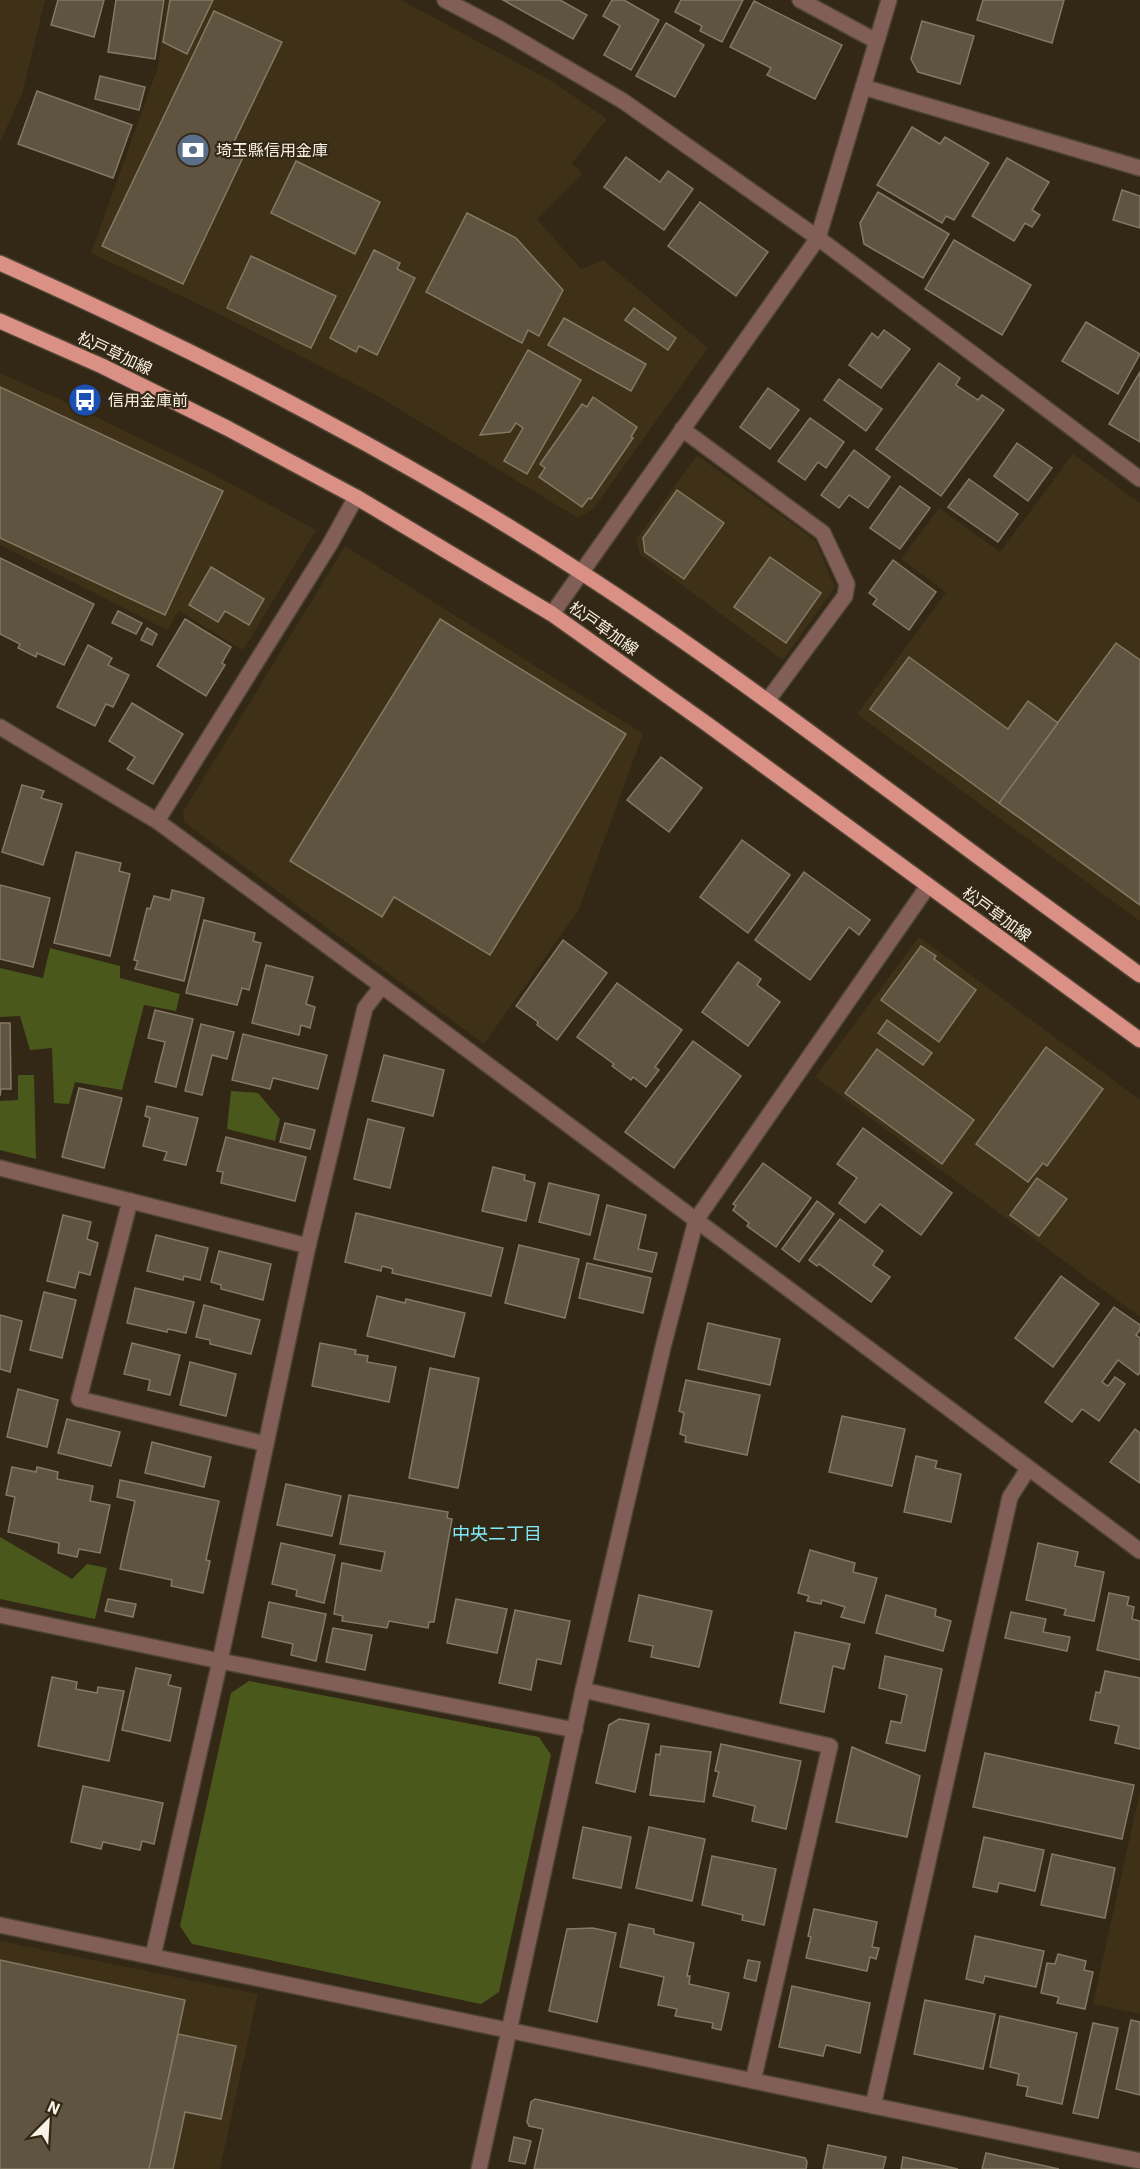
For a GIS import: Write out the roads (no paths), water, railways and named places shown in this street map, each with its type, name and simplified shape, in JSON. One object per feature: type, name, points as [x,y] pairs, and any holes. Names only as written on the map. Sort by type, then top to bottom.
[{"type":"main road","name":"松戸草加線","points":[[0,263],[120,316],[317,415],[477,507],[580,571],[768,700],[1140,975]]},
{"type":"main road","name":"松戸草加線","points":[[0,321],[123,376],[227,428],[356,497],[552,614],[707,724],[1140,1040]]},
{"type":"street","points":[[445,0],[500,28],[623,101],[818,238],[1140,479]]},
{"type":"street","points":[[800,0],[876,41]]},
{"type":"street","points":[[552,614],[580,571],[818,238],[888,0]]},
{"type":"street","points":[[863,87],[1140,168]]},
{"type":"street","points":[[682,429],[822,532],[847,584],[845,596],[768,700]]},
{"type":"street","points":[[157,821],[330,544],[356,497]]},
{"type":"street","points":[[0,728],[157,821],[1140,1551]]},
{"type":"street","points":[[479,2169],[583,1690],[663,1347],[696,1220],[928,886]]},
{"type":"street","points":[[153,1956],[220,1661],[308,1246],[365,1008],[382,986]]},
{"type":"street","points":[[0,1168],[308,1246]]},
{"type":"street","points":[[130,1201],[79,1399],[266,1444]]},
{"type":"street","points":[[873,2106],[1010,1497],[1028,1469]]},
{"type":"street","points":[[0,1616],[575,1730]]},
{"type":"street","points":[[583,1690],[830,1746],[753,2081]]},
{"type":"street","points":[[0,1925],[1140,2161]]},
{"type":"place","name":"埼玉縣信用金庫","points":[[193,150]]},
{"type":"place","name":"信用金庫前","points":[[85,400]]},
{"type":"district","name":"中央二丁目","points":[[497,1534]]}]
